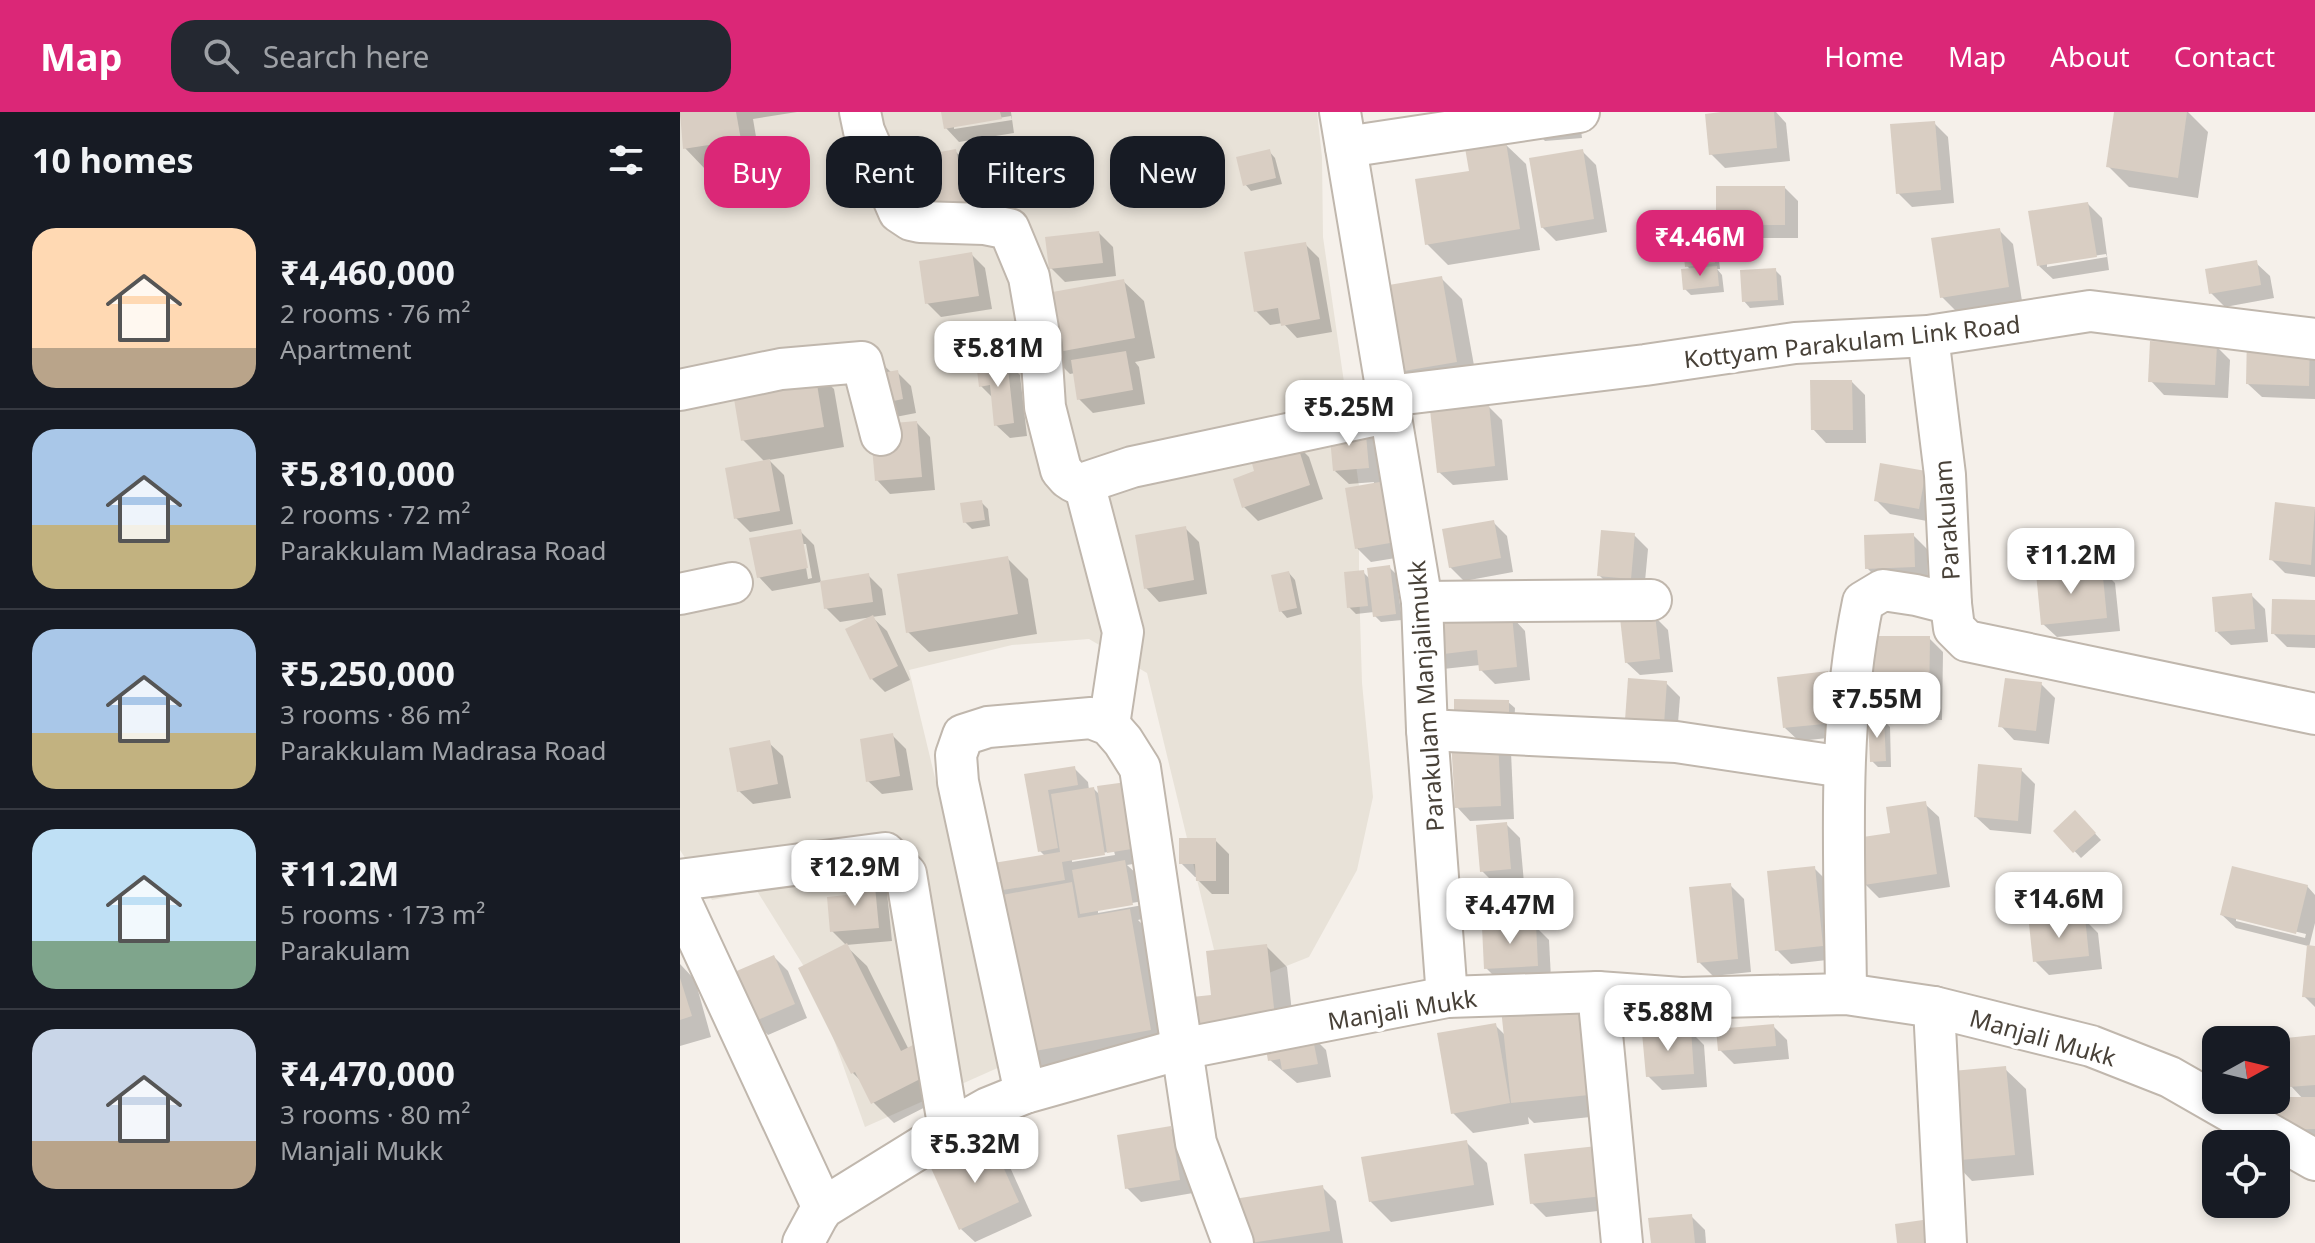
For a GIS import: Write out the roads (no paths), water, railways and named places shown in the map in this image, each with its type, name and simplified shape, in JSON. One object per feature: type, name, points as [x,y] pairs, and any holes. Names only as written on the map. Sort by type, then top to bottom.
[{"type":"street","points":[[860,112],[864,131],[899,212],[920,222],[984,224],[1009,229],[1029,277],[1041,346],[1045,407],[1061,470],[1074,482],[1084,483],[1123,632],[1109,725]]},
{"type":"street","points":[[1343,129],[1579,112]]},
{"type":"street","name":"Parakulam Manjalimukk","points":[[1343,129],[1422,602],[1427,730],[1447,997]]},
{"type":"street","name":"Kottyam Parakulam Link Road","points":[[1084,483],[1132,467],[1390,404],[1795,343],[1928,336],[2090,311],[2315,339]]},
{"type":"street","name":"Parakulam","points":[[1846,994],[1844,767],[1855,643],[1863,602],[1883,590],[1951,604],[1945,475],[1928,336]]},
{"type":"street","points":[[680,390],[781,369],[862,362],[881,435]]},
{"type":"street","points":[[680,594],[732,583]]},
{"type":"street","points":[[1422,602],[1651,600]]},
{"type":"street","points":[[1951,604],[1954,628],[1967,641],[2315,714]]},
{"type":"street","points":[[1025,1093],[958,782],[956,755],[963,735],[988,727],[1091,718],[1109,725],[1140,768],[1196,1143],[1233,1243]]},
{"type":"street","points":[[1427,730],[1676,742],[1844,767]]},
{"type":"street","points":[[680,880],[885,853],[906,874],[949,1130]]},
{"type":"street","points":[[680,900],[821,1228]]},
{"type":"street","points":[[1598,992],[1622,1243]]},
{"type":"street","name":"Manjali Mukk","points":[[821,1228],[949,1130],[988,1108],[1025,1093],[1181,1049],[1447,997],[1598,992],[1681,998],[1846,994],[1934,1007],[2091,1046],[2170,1077],[2315,1160]]},
{"type":"street","points":[[1934,1007],[1946,1243]]}]
